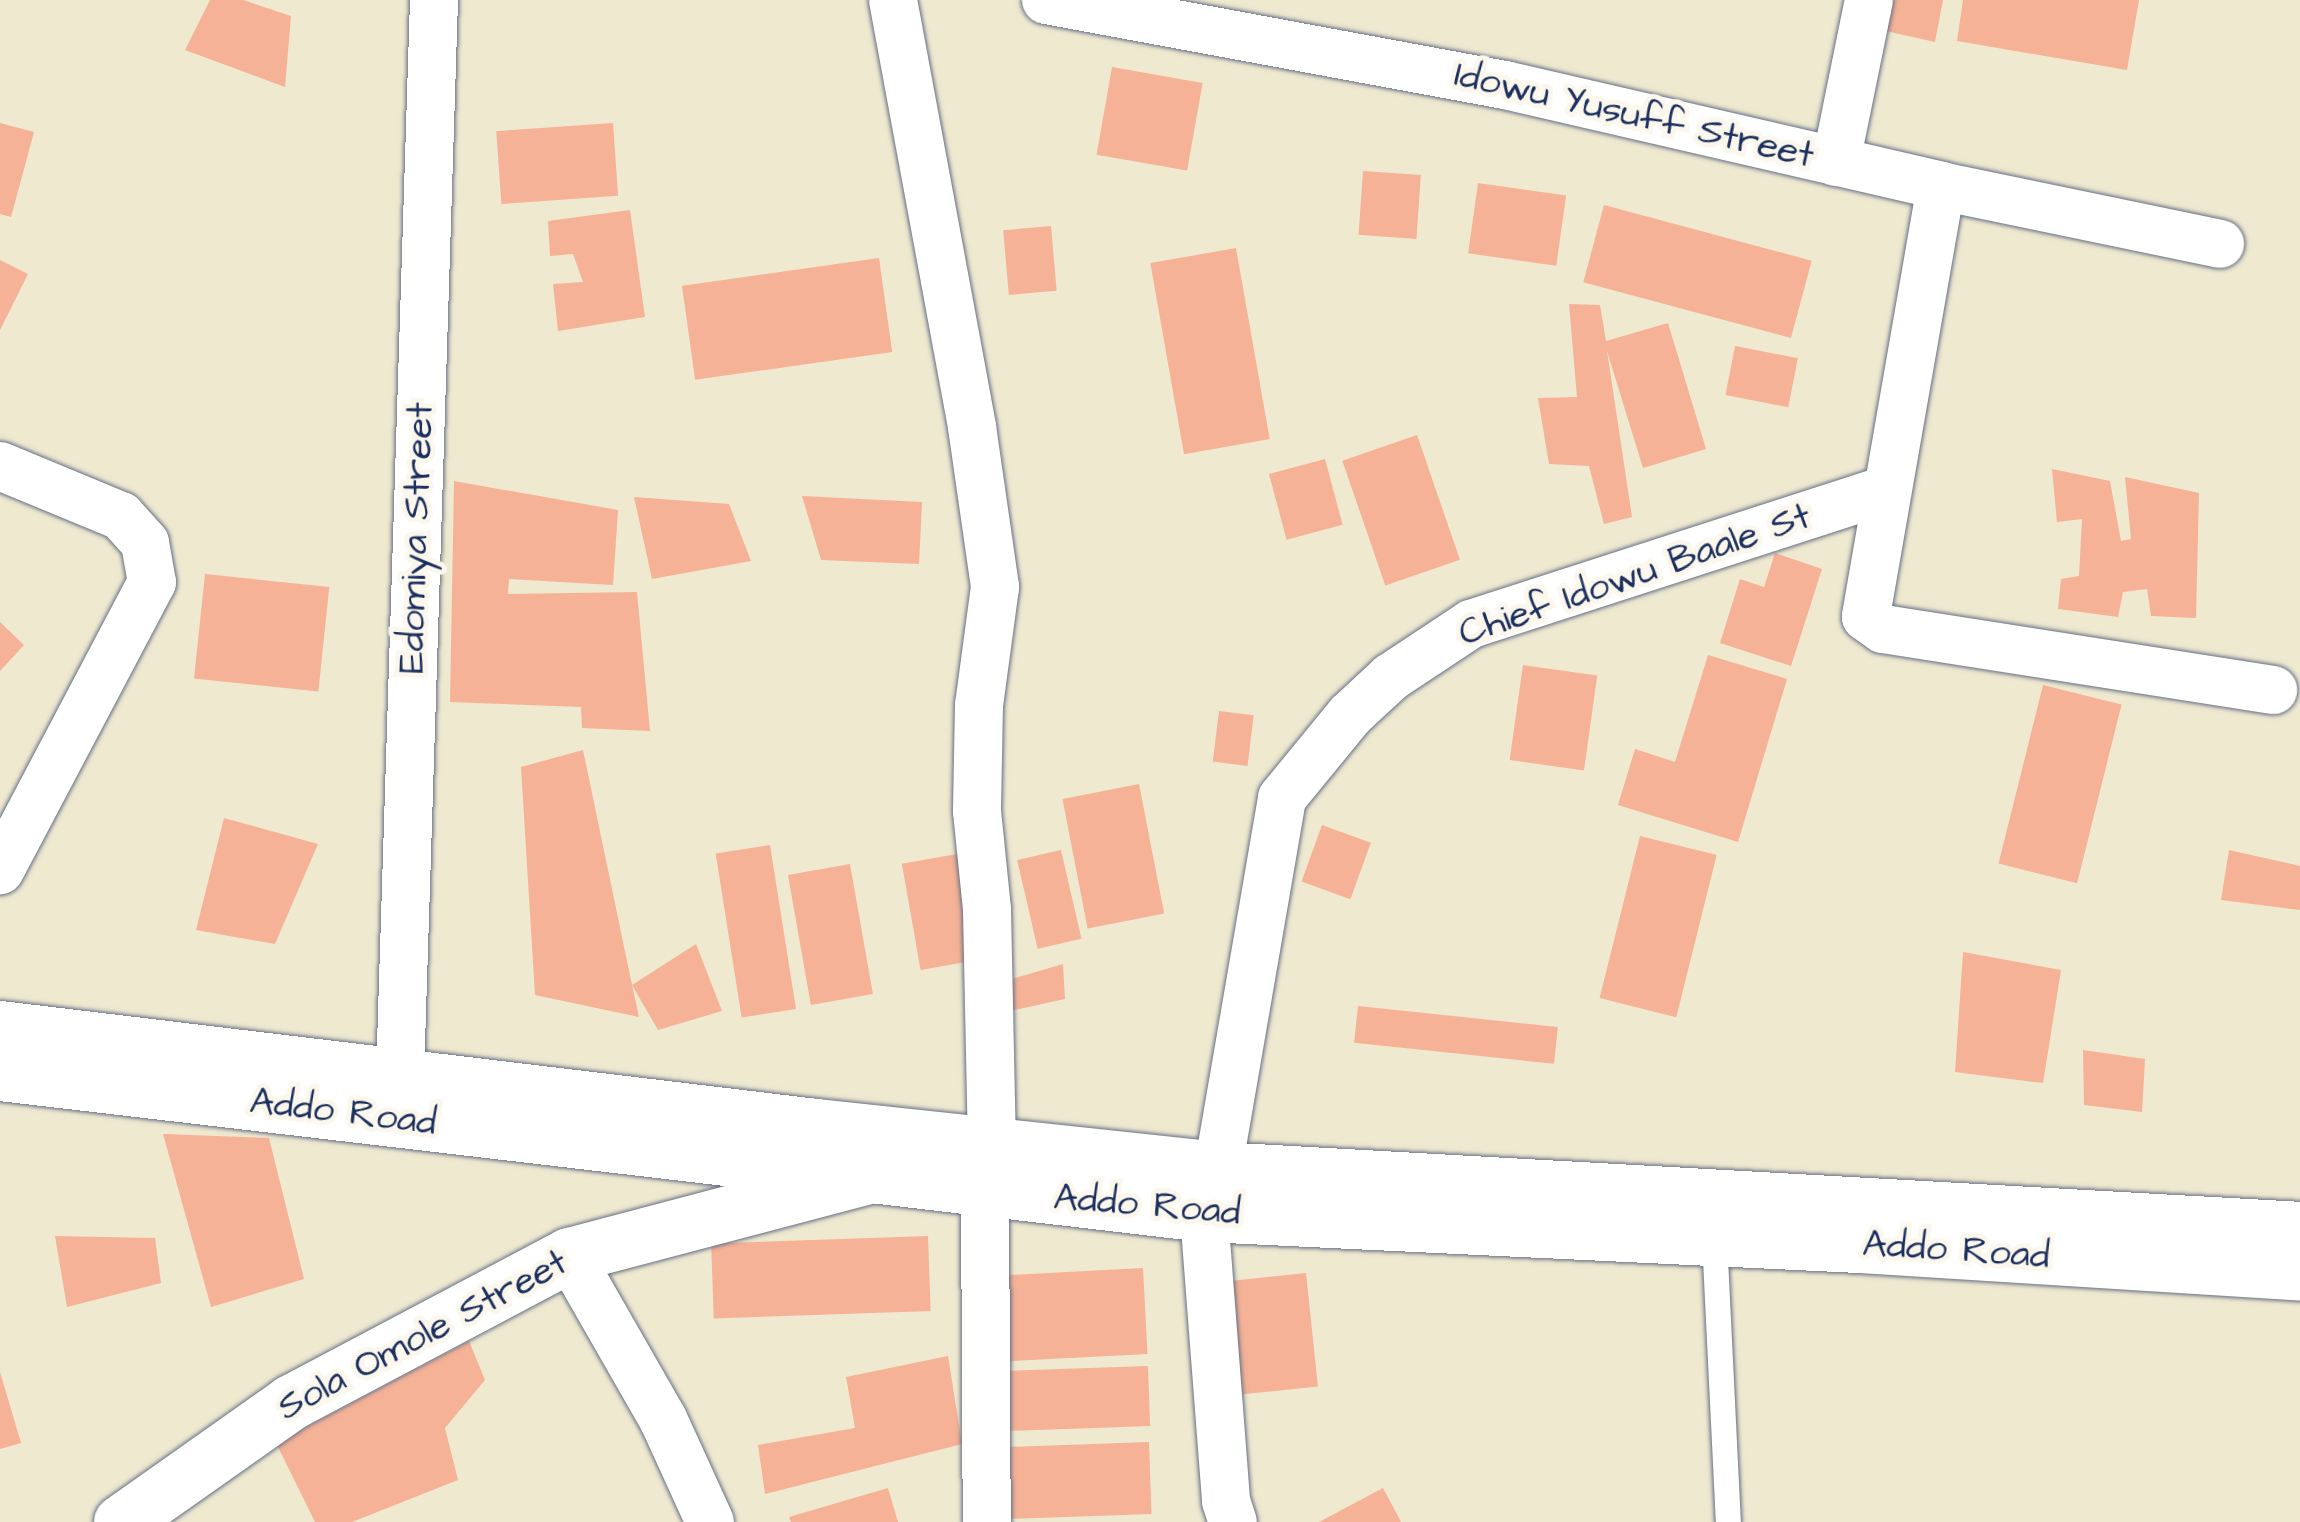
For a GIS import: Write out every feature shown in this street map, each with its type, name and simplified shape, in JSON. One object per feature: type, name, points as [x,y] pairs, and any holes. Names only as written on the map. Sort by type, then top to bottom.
[{"type":"main road","name":"Addo Road","points":[[0,1028],[400,1076],[988,1167],[1211,1191],[1714,1238],[2300,1273]]},
{"type":"main road","name":"Addo Road","points":[[0,1072],[868,1176],[988,1167]]},
{"type":"main road","name":"Sola Omole Street","points":[[122,1522],[291,1402],[569,1255],[868,1176]]},
{"type":"main road","name":"Addo Road","points":[[1211,1191],[2300,1229]]},
{"type":"street","name":"Edomiya Street","points":[[400,1076],[434,0]]},
{"type":"street","points":[[894,0],[972,427],[995,587],[979,705],[978,810],[986,910],[988,1522]]},
{"type":"street","name":"Idowu Yusuff Street","points":[[1046,0],[1504,85],[1941,186],[2220,244]]},
{"type":"street","points":[[1836,162],[1869,0]]},
{"type":"street","points":[[1941,186],[1885,490],[1866,617],[1883,629],[2272,690]]},
{"type":"street","points":[[0,466],[121,516],[145,543],[152,582],[0,870]]},
{"type":"street","name":"Chief Idowu Baale St","points":[[1233,1522],[1226,1501],[1211,1191],[1282,798],[1350,715],[1391,677],[1471,624],[1885,490]]},
{"type":"street","points":[[569,1255],[662,1419],[710,1522]]},
{"type":"lane","points":[[1714,1238],[1728,1522]]},
{"type":"building","points":[[210,0],[243,0],[291,16],[285,87],[185,50]]},
{"type":"building","points":[[1874,0],[1943,0],[1935,42],[1868,27]]},
{"type":"building","points":[[1963,0],[2139,0],[2127,70],[1957,41]]},
{"type":"building","points":[[1112,67],[1203,83],[1187,171],[1097,155]]},
{"type":"building","points":[[0,123],[34,132],[11,217],[0,214]]},
{"type":"building","points":[[613,123],[618,196],[501,204],[496,131]]},
{"type":"building","points":[[1363,171],[1421,175],[1416,239],[1359,235]]},
{"type":"building","points":[[1478,183],[1566,195],[1556,266],[1468,253]]},
{"type":"building","points":[[1604,205],[1812,261],[1791,338],[1583,282]]},
{"type":"building","points":[[630,210],[645,317],[558,331],[553,284],[583,282],[573,254],[550,256],[548,221]]},
{"type":"building","points":[[1051,226],[1057,291],[1009,295],[1003,230]]},
{"type":"building","points":[[1236,248],[1270,439],[1184,454],[1150,263]]},
{"type":"building","points":[[879,258],[892,352],[695,380],[682,286]]},
{"type":"building","points":[[0,260],[28,274],[0,330]]},
{"type":"building","points":[[1569,304],[1600,305],[1606,341],[1668,323],[1706,449],[1643,468],[1607,351],[1632,517],[1604,524],[1589,466],[1549,464],[1538,398],[1577,397]]},
{"type":"building","points":[[1735,346],[1798,358],[1788,407],[1725,395]]},
{"type":"building","points":[[1417,435],[1460,560],[1385,586],[1342,461]]},
{"type":"building","points":[[1325,459],[1343,525],[1287,540],[1269,474]]},
{"type":"building","points":[[2052,469],[2110,481],[2121,541],[2131,539],[2125,477],[2199,493],[2196,618],[2151,616],[2147,589],[2123,592],[2118,617],[2058,609],[2061,579],[2079,576],[2082,519],[2057,522]]},
{"type":"building","points":[[454,481],[618,510],[613,585],[509,579],[508,594],[637,592],[650,731],[582,728],[581,707],[450,702]]},
{"type":"building","points":[[802,496],[922,502],[919,564],[821,560]]},
{"type":"building","points":[[634,497],[729,504],[751,561],[652,579]]},
{"type":"building","points":[[1775,553],[1822,569],[1791,666],[1720,643],[1740,579],[1764,587]]},
{"type":"building","points":[[205,574],[329,587],[318,691],[194,678]]},
{"type":"building","points":[[0,622],[24,645],[0,671]]},
{"type":"building","points":[[1708,655],[1787,679],[1738,842],[1618,805],[1635,749],[1675,762]]},
{"type":"building","points":[[1523,665],[1597,675],[1584,771],[1510,760]]},
{"type":"building","points":[[2043,685],[2122,705],[2077,883],[1998,864]]},
{"type":"building","points":[[1219,711],[1254,715],[1248,766],[1213,762]]},
{"type":"building","points":[[583,750],[639,1017],[535,995],[521,767]]},
{"type":"building","points":[[1139,784],[1164,914],[1088,928],[1062,799]]},
{"type":"building","points":[[224,818],[318,844],[275,944],[196,930]]},
{"type":"building","points":[[1322,825],[1371,843],[1350,899],[1301,881]]},
{"type":"building","points":[[1640,836],[1717,855],[1676,1017],[1600,998]]},
{"type":"building","points":[[770,845],[796,1009],[742,1018],[716,854]]},
{"type":"building","points":[[1061,850],[1081,939],[1038,949],[1017,860]]},
{"type":"building","points":[[2229,850],[2300,866],[2300,910],[2221,900]]},
{"type":"building","points":[[957,854],[976,960],[921,970],[902,864]]},
{"type":"building","points":[[850,864],[873,994],[811,1005],[788,875]]},
{"type":"building","points":[[696,944],[722,1011],[658,1030],[632,985]]},
{"type":"building","points":[[1963,952],[2061,970],[2043,1083],[1955,1072]]},
{"type":"building","points":[[1063,964],[1065,999],[1010,1011],[1012,979]]},
{"type":"building","points":[[1358,1006],[1558,1027],[1554,1064],[1354,1043]]},
{"type":"building","points":[[2083,1050],[2145,1059],[2142,1112],[2084,1105]]},
{"type":"building","points":[[163,1134],[269,1138],[304,1279],[211,1307]]},
{"type":"building","points":[[55,1236],[155,1238],[161,1283],[67,1307]]},
{"type":"building","points":[[928,1236],[931,1311],[714,1319],[711,1244]]},
{"type":"building","points":[[1143,1268],[1148,1354],[999,1362],[994,1276]]},
{"type":"building","points":[[1306,1273],[1318,1386],[1242,1394],[1230,1281]]},
{"type":"building","points":[[469,1341],[485,1380],[445,1428],[458,1480],[352,1522],[315,1522],[276,1443]]},
{"type":"building","points":[[948,1356],[962,1444],[765,1494],[758,1445],[855,1428],[846,1377]]},
{"type":"building","points":[[1148,1366],[1150,1426],[995,1431],[993,1371]]},
{"type":"building","points":[[0,1372],[21,1443],[0,1449]]},
{"type":"building","points":[[1149,1442],[1152,1514],[999,1519],[996,1447]]},
{"type":"building","points":[[888,1488],[898,1522],[791,1522],[789,1517]]},
{"type":"building","points":[[1383,1488],[1401,1522],[1319,1522]]}]
